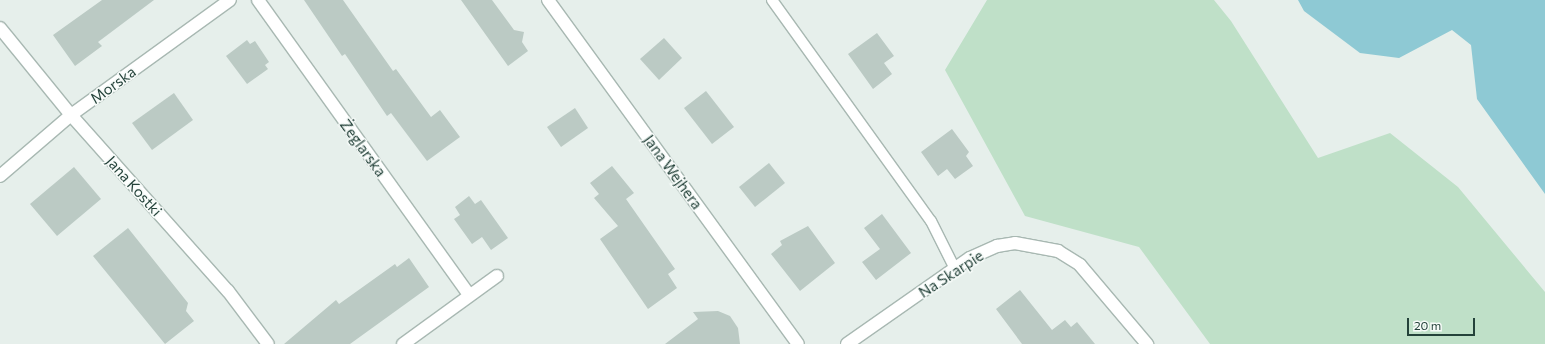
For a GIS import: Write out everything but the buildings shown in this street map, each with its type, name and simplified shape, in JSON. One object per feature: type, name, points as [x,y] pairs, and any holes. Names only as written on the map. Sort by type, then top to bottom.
[{"type":"street","name":"Morska","points":[[0,176],[71,115],[230,0]]},
{"type":"street","name":"Żeglarska","points":[[258,0],[469,295]]},
{"type":"street","name":"Jana Wejhera","points":[[548,0],[798,344]]},
{"type":"street","name":"Jana Kostki","points":[[0,28],[71,115],[228,291],[268,344]]},
{"type":"street","name":"Na Skarpie","points":[[847,344],[970,258],[997,246],[1015,244],[1058,251],[1080,265],[1147,344]]},
{"type":"street","points":[[403,344],[496,276]]},
{"type":"lane","points":[[772,0],[931,221],[954,269]]},
{"type":"green space","points":[[987,0],[1214,0],[1231,21],[1318,158],[1390,133],[1458,187],[1545,292],[1545,344],[1210,344],[1139,247],[1025,216],[945,70]]},
{"type":"water","points":[[1298,0],[1545,0],[1545,194],[1477,99],[1471,45],[1452,30],[1399,58],[1360,53],[1304,11]]}]
